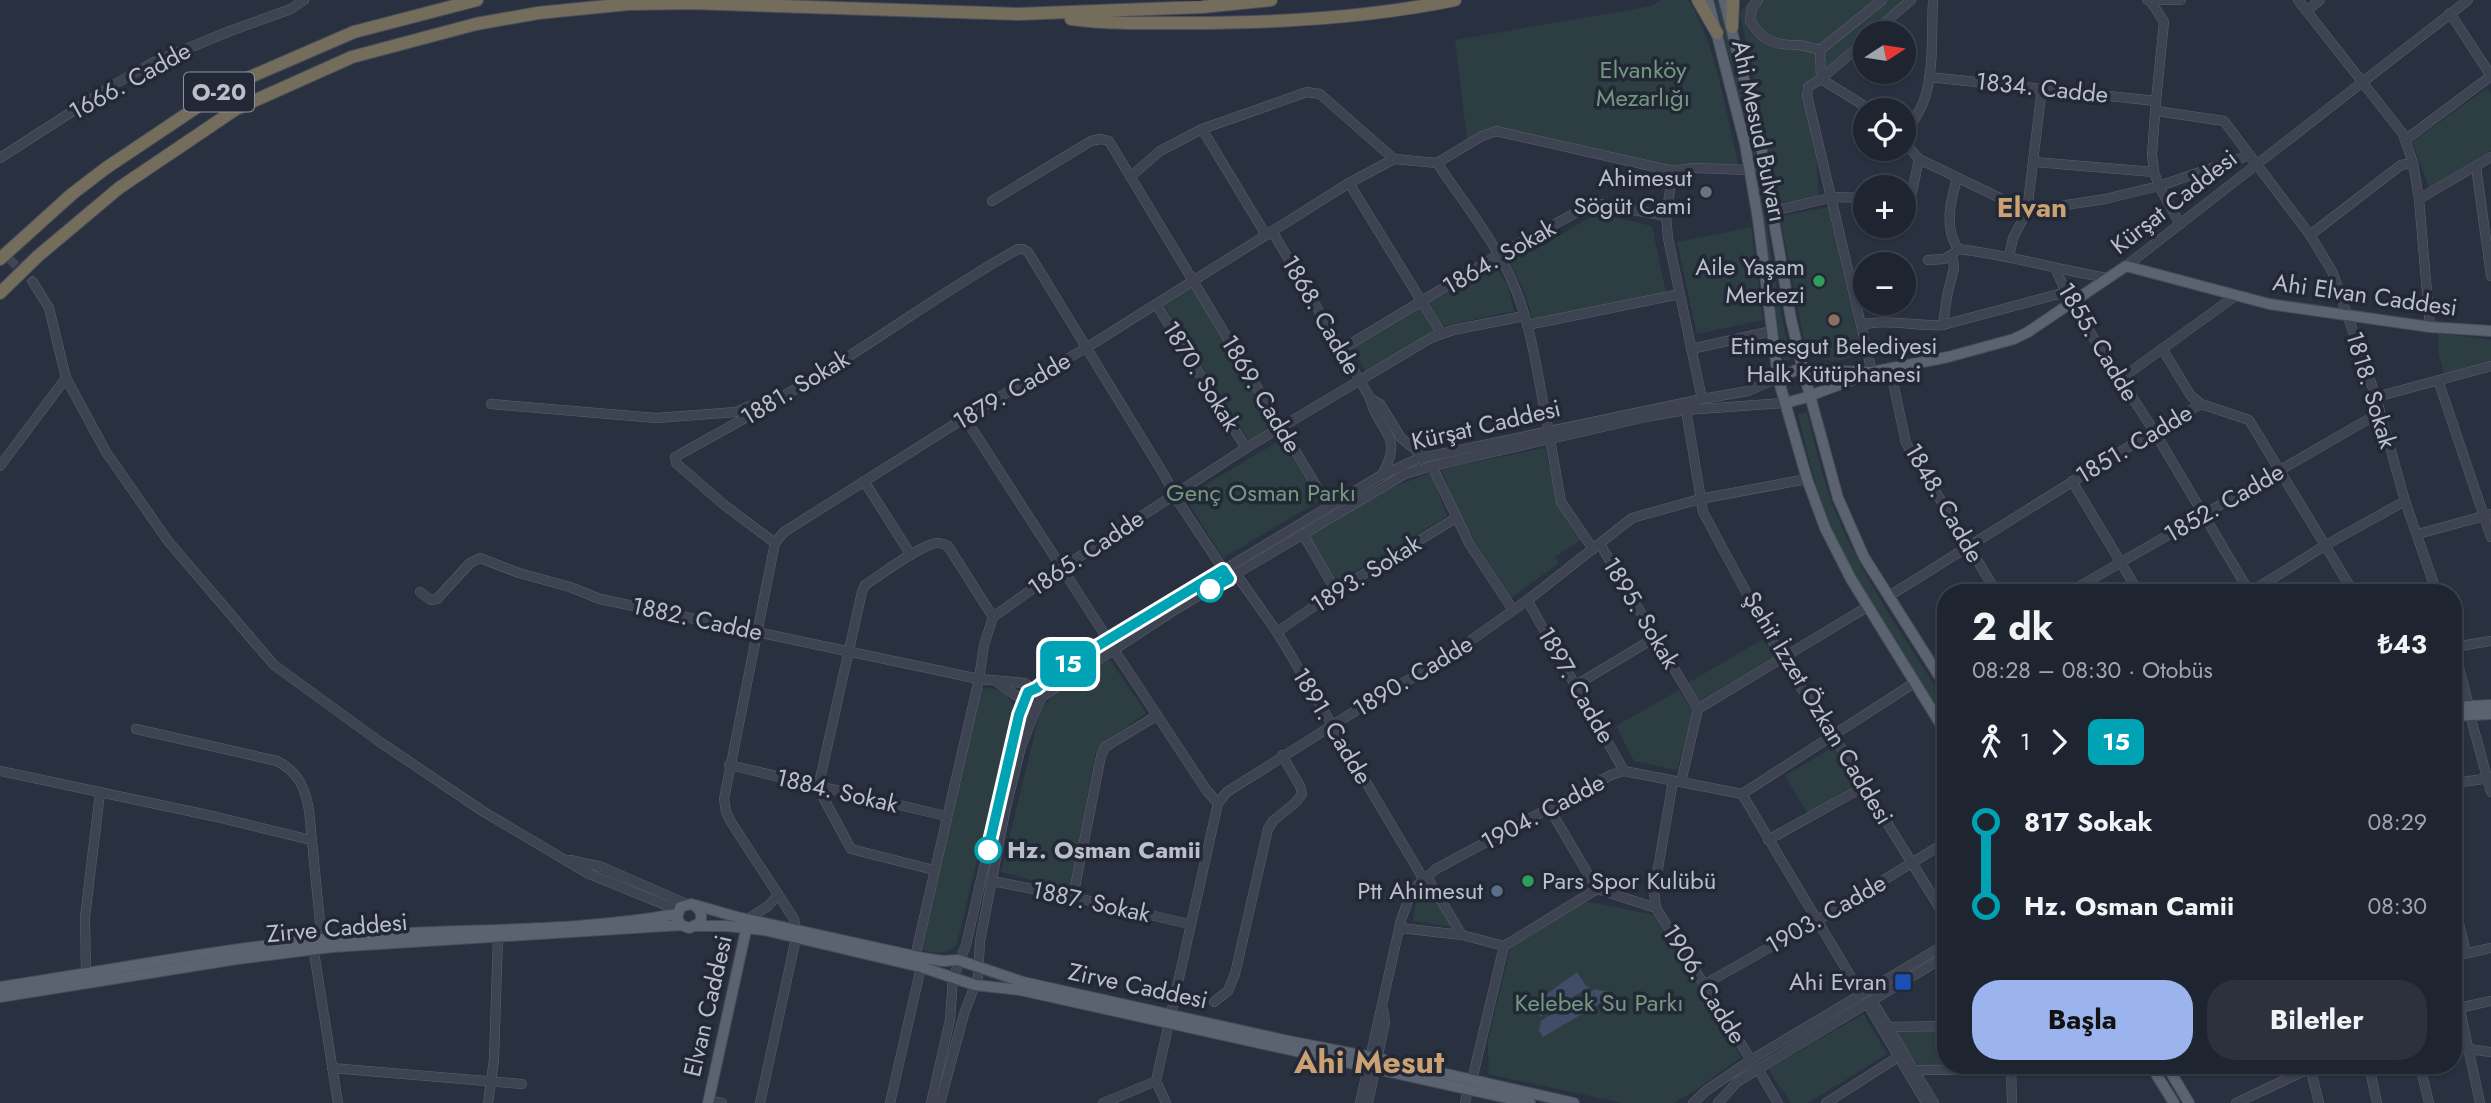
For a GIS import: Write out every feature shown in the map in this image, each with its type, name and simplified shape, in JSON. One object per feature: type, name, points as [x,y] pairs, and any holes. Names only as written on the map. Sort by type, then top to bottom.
[{"type":"highway","name":"O-20","points":[[0,259],[72,194],[106,168],[227,87],[354,32],[477,0]]},
{"type":"highway","name":"O-20","points":[[0,293],[38,256],[118,188],[236,109],[352,57],[507,18],[628,4],[712,3],[1018,14],[1202,7],[1271,0]]},
{"type":"highway","points":[[1018,14],[1119,23],[1281,22],[1387,12],[1455,0]]},
{"type":"highway","points":[[1698,0],[1717,33]]},
{"type":"highway","points":[[1732,27],[1733,0]]},
{"type":"main road","name":"Ahi Mesud Bulvarı","points":[[1708,0],[1741,124],[1778,378],[1807,479],[1832,543],[1867,607],[1937,719]]},
{"type":"main road","name":"Ahi Mesud Bulvarı","points":[[1724,0],[1752,105],[1791,319],[1827,463],[1842,510],[1861,550],[1889,596],[1937,662]]},
{"type":"main road","name":"Ahi Elvan Caddesi","points":[[2126,266],[2234,296],[2348,316],[2430,327],[2491,331]]},
{"type":"main road","name":"Kürşat Caddesi","points":[[1785,402],[1810,396],[1872,372],[1948,357],[2014,339],[2126,266]]},
{"type":"main road","name":"Kürşat Caddesi","points":[[1778,378],[1792,371],[1803,370],[1872,372]]},
{"type":"main road","points":[[2462,713],[2491,705]]},
{"type":"main road","points":[[2462,709],[2491,713]]},
{"type":"main road","points":[[684,912],[702,915],[697,926]]},
{"type":"main road","name":"Zirve Caddesi","points":[[0,987],[434,931],[634,922],[684,912],[748,923],[918,962],[975,985],[1020,990],[1293,1042],[1470,1085],[1574,1103]]},
{"type":"main road","name":"Zirve Caddesi","points":[[684,912],[689,928],[748,923]]},
{"type":"main road","name":"Zirve Caddesi","points":[[0,997],[318,944],[612,932],[684,912]]},
{"type":"main road","name":"Elvan Caddesi","points":[[708,1102],[748,923]]},
{"type":"main road","name":"Zirve Caddesi","points":[[918,962],[959,960],[1023,982],[1170,1019]]},
{"type":"main road","points":[[2156,1074],[2174,1103]]},
{"type":"main road","points":[[2171,1074],[2189,1103]]},
{"type":"main road","name":"Zirve Caddesi","points":[[1470,1085],[1530,1103]]},
{"type":"street","name":"1666. Cadde","points":[[0,158],[152,63],[292,9],[304,0]]},
{"type":"street","points":[[1758,0],[1752,8],[1750,20],[1766,41],[1820,50]]},
{"type":"street","points":[[1820,50],[1882,0]]},
{"type":"street","points":[[1887,21],[1911,0]]},
{"type":"street","points":[[1916,117],[1922,106],[1929,77],[1933,0]]},
{"type":"street","points":[[2149,0],[2181,0]]},
{"type":"street","points":[[2149,0],[2164,22],[2152,154],[2154,172],[2180,224]]},
{"type":"street","points":[[2161,15],[2181,0]]},
{"type":"street","points":[[2298,0],[2403,134],[2413,163],[2419,199],[2430,327]]},
{"type":"street","points":[[2306,11],[2320,0]]},
{"type":"street","name":"Kürşat Caddesi","points":[[2126,266],[2468,0]]},
{"type":"street","points":[[2405,140],[2491,76],[2450,13]]},
{"type":"street","points":[[1820,50],[1821,79]]},
{"type":"street","points":[[1853,51],[1808,87],[1807,95],[1829,199],[1872,372]]},
{"type":"street","name":"1834. Cadde","points":[[1929,77],[2042,88],[2156,106],[2224,121],[2256,165]]},
{"type":"street","points":[[1821,79],[1853,99]]},
{"type":"street","points":[[2009,256],[2013,238],[2027,211],[2042,88]]},
{"type":"street","points":[[1130,177],[1160,151],[1202,129],[1300,93],[1311,92],[1320,94],[1394,159],[1437,163],[1482,136],[1496,131],[1673,171],[1694,168],[1749,170]]},
{"type":"street","name":"1868. Cadde","points":[[1202,129],[1342,349],[1391,442],[1411,469]]},
{"type":"street","name":"1869. Cadde","points":[[992,201],[1091,141],[1109,141],[1329,507]]},
{"type":"street","points":[[1916,155],[1957,179],[2027,211],[2105,199],[2159,186],[2250,155]]},
{"type":"street","points":[[2419,199],[2491,157]]},
{"type":"street","name":"1879. Cadde","points":[[775,543],[783,532],[965,418],[1086,348],[1349,183],[1394,159]]},
{"type":"street","points":[[1916,175],[1919,159]]},
{"type":"street","points":[[2035,162],[2154,172]]},
{"type":"street","name":"1895. Sokak","points":[[1437,163],[1512,279],[1525,321],[1561,502],[1596,546],[1656,637],[1698,709]]},
{"type":"street","points":[[2309,235],[2401,164],[2413,163]]},
{"type":"street","name":"1818. Sokak","points":[[2256,165],[2309,235],[2332,271],[2376,397],[2405,501],[2434,584]]},
{"type":"street","points":[[2476,166],[2491,273]]},
{"type":"street","points":[[1673,171],[1666,216],[1668,238],[1702,399]]},
{"type":"street","points":[[1957,179],[1949,214],[1951,239],[1958,250]]},
{"type":"street","points":[[1349,183],[1441,333]]},
{"type":"street","points":[[1773,211],[1853,197]]},
{"type":"street","name":"1864. Sokak","points":[[1342,349],[1498,255],[1594,204],[1666,216]]},
{"type":"street","name":"1881. Sokak","points":[[775,543],[704,488],[676,463],[675,457],[849,356],[980,270],[1018,249],[1028,252]]},
{"type":"street","points":[[1928,260],[1950,256],[1958,250],[2009,256],[2042,263],[2056,270],[2109,278]]},
{"type":"street","name":"1891. Cadde","points":[[1028,252],[1174,495],[1229,574],[1277,632],[1425,879]]},
{"type":"street","points":[[1944,325],[1954,268],[1950,256]]},
{"type":"street","name":"1855. Cadde","points":[[2056,270],[2071,303],[2154,431],[2244,584]]},
{"type":"street","points":[[33,282],[49,308],[66,378],[106,452],[168,541],[274,665],[472,805],[562,858],[602,867],[684,912]]},
{"type":"street","points":[[1861,325],[1944,325],[2066,292]]},
{"type":"street","name":"1865. Cadde","points":[[993,617],[1062,568],[1246,449],[1441,333],[1680,294]]},
{"type":"street","points":[[2119,380],[2234,296]]},
{"type":"street","name":"1870. Sokak","points":[[1156,304],[1246,449]]},
{"type":"street","points":[[1691,349],[1772,331]]},
{"type":"street","points":[[2163,350],[2191,396],[2201,404]]},
{"type":"street","points":[[2376,397],[2491,366]]},
{"type":"street","name":"1848. Cadde","points":[[1890,368],[1906,443],[1992,584]]},
{"type":"street","points":[[0,466],[66,378]]},
{"type":"street","name":"Kürşat Caddesi","points":[[1043,696],[1329,507],[1382,475],[1432,466],[1702,399],[1748,391],[1778,378]]},
{"type":"street","points":[[2438,380],[2487,515],[2491,537]]},
{"type":"street","name":"1868. Cadde","points":[[1370,398],[1380,404],[1414,460],[1411,469]]},
{"type":"street","name":"Kürşat Caddesi","points":[[1414,460],[1686,410],[1785,402]]},
{"type":"street","points":[[491,404],[656,418],[736,412],[754,404],[770,404]]},
{"type":"street","name":"1851. Cadde","points":[[1889,596],[2201,404],[2249,420],[2348,584]]},
{"type":"street","name":"Şehit İzzet Özkan Caddesi","points":[[1686,410],[1703,512],[1782,659],[1937,903]]},
{"type":"street","name":"1852. Cadde","points":[[2084,584],[2379,413]]},
{"type":"street","points":[[965,418],[1109,641]]},
{"type":"street","name":"1868. Cadde","points":[[1401,438],[1425,457]]},
{"type":"street","points":[[1382,475],[1392,453],[1391,442]]},
{"type":"street","points":[[1432,466],[1469,543],[1513,610]]},
{"type":"street","name":"Kürşat Caddesi","points":[[1034,688],[1058,670],[1303,534],[1411,469]]},
{"type":"street","name":"1890. Cadde","points":[[1218,803],[1227,792],[1282,755],[1382,694],[1435,666],[1527,600],[1632,518],[1700,499],[1807,479]]},
{"type":"street","points":[[864,481],[911,555]]},
{"type":"street","points":[[2072,481],[2134,584]]},
{"type":"street","points":[[2263,584],[2324,546],[2405,501]]},
{"type":"street","points":[[2418,534],[2487,515]]},
{"type":"street","name":"1893. Sokak","points":[[1277,632],[1336,591],[1456,518]]},
{"type":"street","points":[[1303,534],[1336,591]]},
{"type":"street","points":[[890,1103],[934,870],[979,679],[984,645],[993,617],[948,546],[940,542],[911,555],[865,585],[818,788],[851,849],[934,870]]},
{"type":"street","points":[[760,1103],[796,934],[793,919],[726,812],[724,799],[775,543]]},
{"type":"street","name":"1882. Cadde","points":[[420,592],[431,600],[437,599],[470,563],[480,558],[600,599],[979,679],[1025,683],[1034,688]]},
{"type":"street","name":"1897. Cadde","points":[[1527,600],[1625,771]]},
{"type":"street","points":[[1698,709],[1867,607]]},
{"type":"street","points":[[1576,685],[1656,637]]},
{"type":"street","points":[[2462,646],[2491,641]]},
{"type":"street","points":[[1114,650],[1156,716],[1218,803],[1156,1081],[1166,1103]]},
{"type":"street","points":[[2462,681],[2491,792]]},
{"type":"street","name":"1882. Cadde","points":[[997,682],[1024,703],[1030,712],[1036,709]]},
{"type":"street","points":[[1861,994],[1742,794],[1914,683]]},
{"type":"street","points":[[931,1103],[950,1020],[953,978],[966,945],[1019,715],[1034,688],[1043,696],[1018,760],[980,941],[980,966],[940,1103]]},
{"type":"street","name":"1906. Cadde","points":[[1698,709],[1677,781],[1654,892],[1656,908],[1751,1060]]},
{"type":"street","points":[[1073,897],[1105,747],[1156,716]]},
{"type":"street","points":[[136,729],[285,765],[296,774],[306,796],[312,840],[318,944],[338,1103]]},
{"type":"street","points":[[1214,1002],[1228,991],[1235,974],[1271,824],[1302,794],[1282,755]]},
{"type":"street","name":"1884. Sokak","points":[[729,765],[946,817]]},
{"type":"street","points":[[0,771],[312,840]]},
{"type":"street","name":"1904. Cadde","points":[[1360,1103],[1385,1022],[1383,1009],[1400,928],[1412,890],[1436,869],[1611,775],[1625,771],[1742,794]]},
{"type":"street","points":[[2462,782],[2489,778]]},
{"type":"street","points":[[1768,840],[1865,786]]},
{"type":"street","points":[[86,974],[85,917],[100,793]]},
{"type":"street","points":[[1465,1103],[1504,946],[1597,889],[1549,808]]},
{"type":"street","name":"1903. Cadde","points":[[1705,984],[1937,848]]},
{"type":"street","points":[[1425,879],[1462,935]]},
{"type":"street","name":"1887. Sokak","points":[[992,881],[1189,924]]},
{"type":"street","name":"1906. Cadde","points":[[1597,889],[1656,908]]},
{"type":"street","points":[[748,923],[778,895]]},
{"type":"street","points":[[1400,928],[1462,935],[1504,946]]},
{"type":"street","points":[[2462,936],[2466,953]]},
{"type":"street","points":[[488,1103],[494,1060],[498,937]]},
{"type":"street","points":[[2462,954],[2491,948]]},
{"type":"street","points":[[1693,1103],[1707,1090],[1751,1060],[1937,949]]},
{"type":"street","points":[[1718,1103],[1737,1083],[1758,1069],[1937,961]]},
{"type":"street","points":[[2462,1007],[2491,1001]]},
{"type":"street","points":[[1870,1002],[1889,1027],[1934,1103]]},
{"type":"street","points":[[1870,1002],[1926,1103]]},
{"type":"street","points":[[2462,1021],[2480,1103]]},
{"type":"street","points":[[1889,1027],[1937,1026]]},
{"type":"street","points":[[2462,1049],[2491,1052]]},
{"type":"street","points":[[1826,1103],[1898,1056]]},
{"type":"street","name":"1904. Cadde","points":[[1368,1103],[1372,1062]]},
{"type":"street","points":[[332,1068],[522,1084]]},
{"type":"street","points":[[1758,1069],[1778,1103]]},
{"type":"street","points":[[1914,1070],[1937,1070]]},
{"type":"street","points":[[2011,1074],[2012,1103]]},
{"type":"street","points":[[2236,1103],[2258,1098],[2300,1074]]},
{"type":"street","points":[[2312,1074],[2319,1103]]},
{"type":"street","points":[[2371,1074],[2377,1103]]},
{"type":"street","points":[[2422,1074],[2429,1103]]},
{"type":"street","points":[[1103,1103],[1156,1081]]},
{"type":"street","points":[[708,1102],[722,1103]]},
{"type":"green space","name":"Elvanköy Mezarlığı","points":[[1661,0],[1688,0],[1706,35],[1739,166],[1664,166],[1493,126],[1467,139],[1455,40],[1652,6]]},
{"type":"green space","points":[[1715,0],[1718,0],[1749,118],[1781,314],[1791,359],[1783,361],[1751,144]]},
{"type":"green space","name":"Elvanköy Mezarlığı","points":[[1749,0],[1906,0],[1882,21],[1853,21],[1853,47],[1827,71],[1801,88],[1816,150],[1819,196],[1779,204],[1740,13]]},
{"type":"green space","points":[[2487,88],[2491,94],[2491,151],[2429,188],[2412,142]]},
{"type":"green space","name":"Aile Yaşam Merkezi","points":[[1828,207],[1862,354],[1831,361],[1818,357],[1805,345],[1780,216]]},
{"type":"green space","points":[[1597,213],[1652,226],[1666,293],[1533,319],[1523,289],[1508,260],[1531,247],[1535,250]]},
{"type":"green space","points":[[1751,227],[1763,320],[1697,334],[1677,242]]},
{"type":"green space","points":[[1492,262],[1508,286],[1514,311],[1443,326],[1428,302]]},
{"type":"green space","points":[[1192,288],[1275,426],[1249,441],[1163,303]]},
{"type":"green space","points":[[1419,307],[1434,332],[1367,373],[1352,349]]},
{"type":"green space","points":[[2438,333],[2491,340],[2491,364],[2445,376],[2439,355]]},
{"type":"green space","points":[[1807,412],[1823,475],[1839,521],[1881,600],[1937,689],[1937,708],[1862,587],[1833,531],[1815,481],[1798,414]]},
{"type":"green space","name":"Genç Osman Parkı","points":[[1282,439],[1319,501],[1223,558],[1185,497]]},
{"type":"green space","points":[[1545,448],[1557,501],[1582,539],[1555,557],[1559,563],[1511,598],[1463,522],[1441,469]]},
{"type":"green space","points":[[1431,473],[1447,516],[1338,582],[1308,535],[1395,486]]},
{"type":"green space","points":[[1763,639],[1775,657],[1700,702],[1688,683]]},
{"type":"green space","points":[[1110,660],[1146,713],[1103,743],[1095,755],[1070,890],[1001,872],[1040,712],[1058,689]]},
{"type":"green space","points":[[981,687],[1003,691],[1014,705],[957,944],[944,952],[920,950]]},
{"type":"green space","points":[[1679,690],[1693,712],[1677,770],[1634,761],[1616,726]]},
{"type":"green space","points":[[1833,747],[1856,784],[1808,814],[1785,776]]},
{"type":"green space","points":[[1425,890],[1434,896],[1453,927],[1413,921],[1416,903]]},
{"type":"green space","name":"Kelebek Su Parkı","points":[[1584,901],[1654,915],[1741,1057],[1674,1103],[1622,1103],[1488,1074],[1489,1036],[1510,949]]},
{"type":"green space","points":[[1863,1014],[1887,1054],[1808,1103],[1791,1103],[1768,1069]]},
{"type":"green space","points":[[1937,1030],[1937,1066],[1919,1065],[1896,1035],[1901,1031]]},
{"type":"water","points":[[1577,972],[1586,986],[1590,987],[1568,1000],[1556,1001],[1559,1005],[1540,1017],[1540,999]]},
{"type":"water","points":[[1595,989],[1609,992],[1611,997],[1543,1037],[1539,1031],[1541,1021],[1563,1007],[1575,1013],[1577,1003],[1574,1001]]},
{"type":"tunnel","points":[[0,250],[33,282]]},
{"type":"bus line","name":"15","points":[[988,850],[1019,715],[1025,696],[1031,688],[1037,688],[1058,670],[1223,570],[1229,579],[1210,589]]},
{"type":"place","name":"Ahimesut Sögüt Cami","points":[[1706,192]]},
{"type":"place","name":"Aile Yaşam Merkezi","points":[[1819,281]]},
{"type":"place","name":"Etimesgut Belediyesi Halk Kütüphanesi","points":[[1834,320]]},
{"type":"place","name":"Hz. Osman Camii","points":[[988,850]]},
{"type":"place","name":"Pars Spor Kulübü","points":[[1528,881]]},
{"type":"place","name":"Ptt Ahimesut","points":[[1497,891]]},
{"type":"place","name":"Ahi Evran","points":[[1903,982]]},
{"type":"district","name":"Elvan","points":[[2032,207]]},
{"type":"district","name":"Ahi Mesut","points":[[1369,1062]]}]
